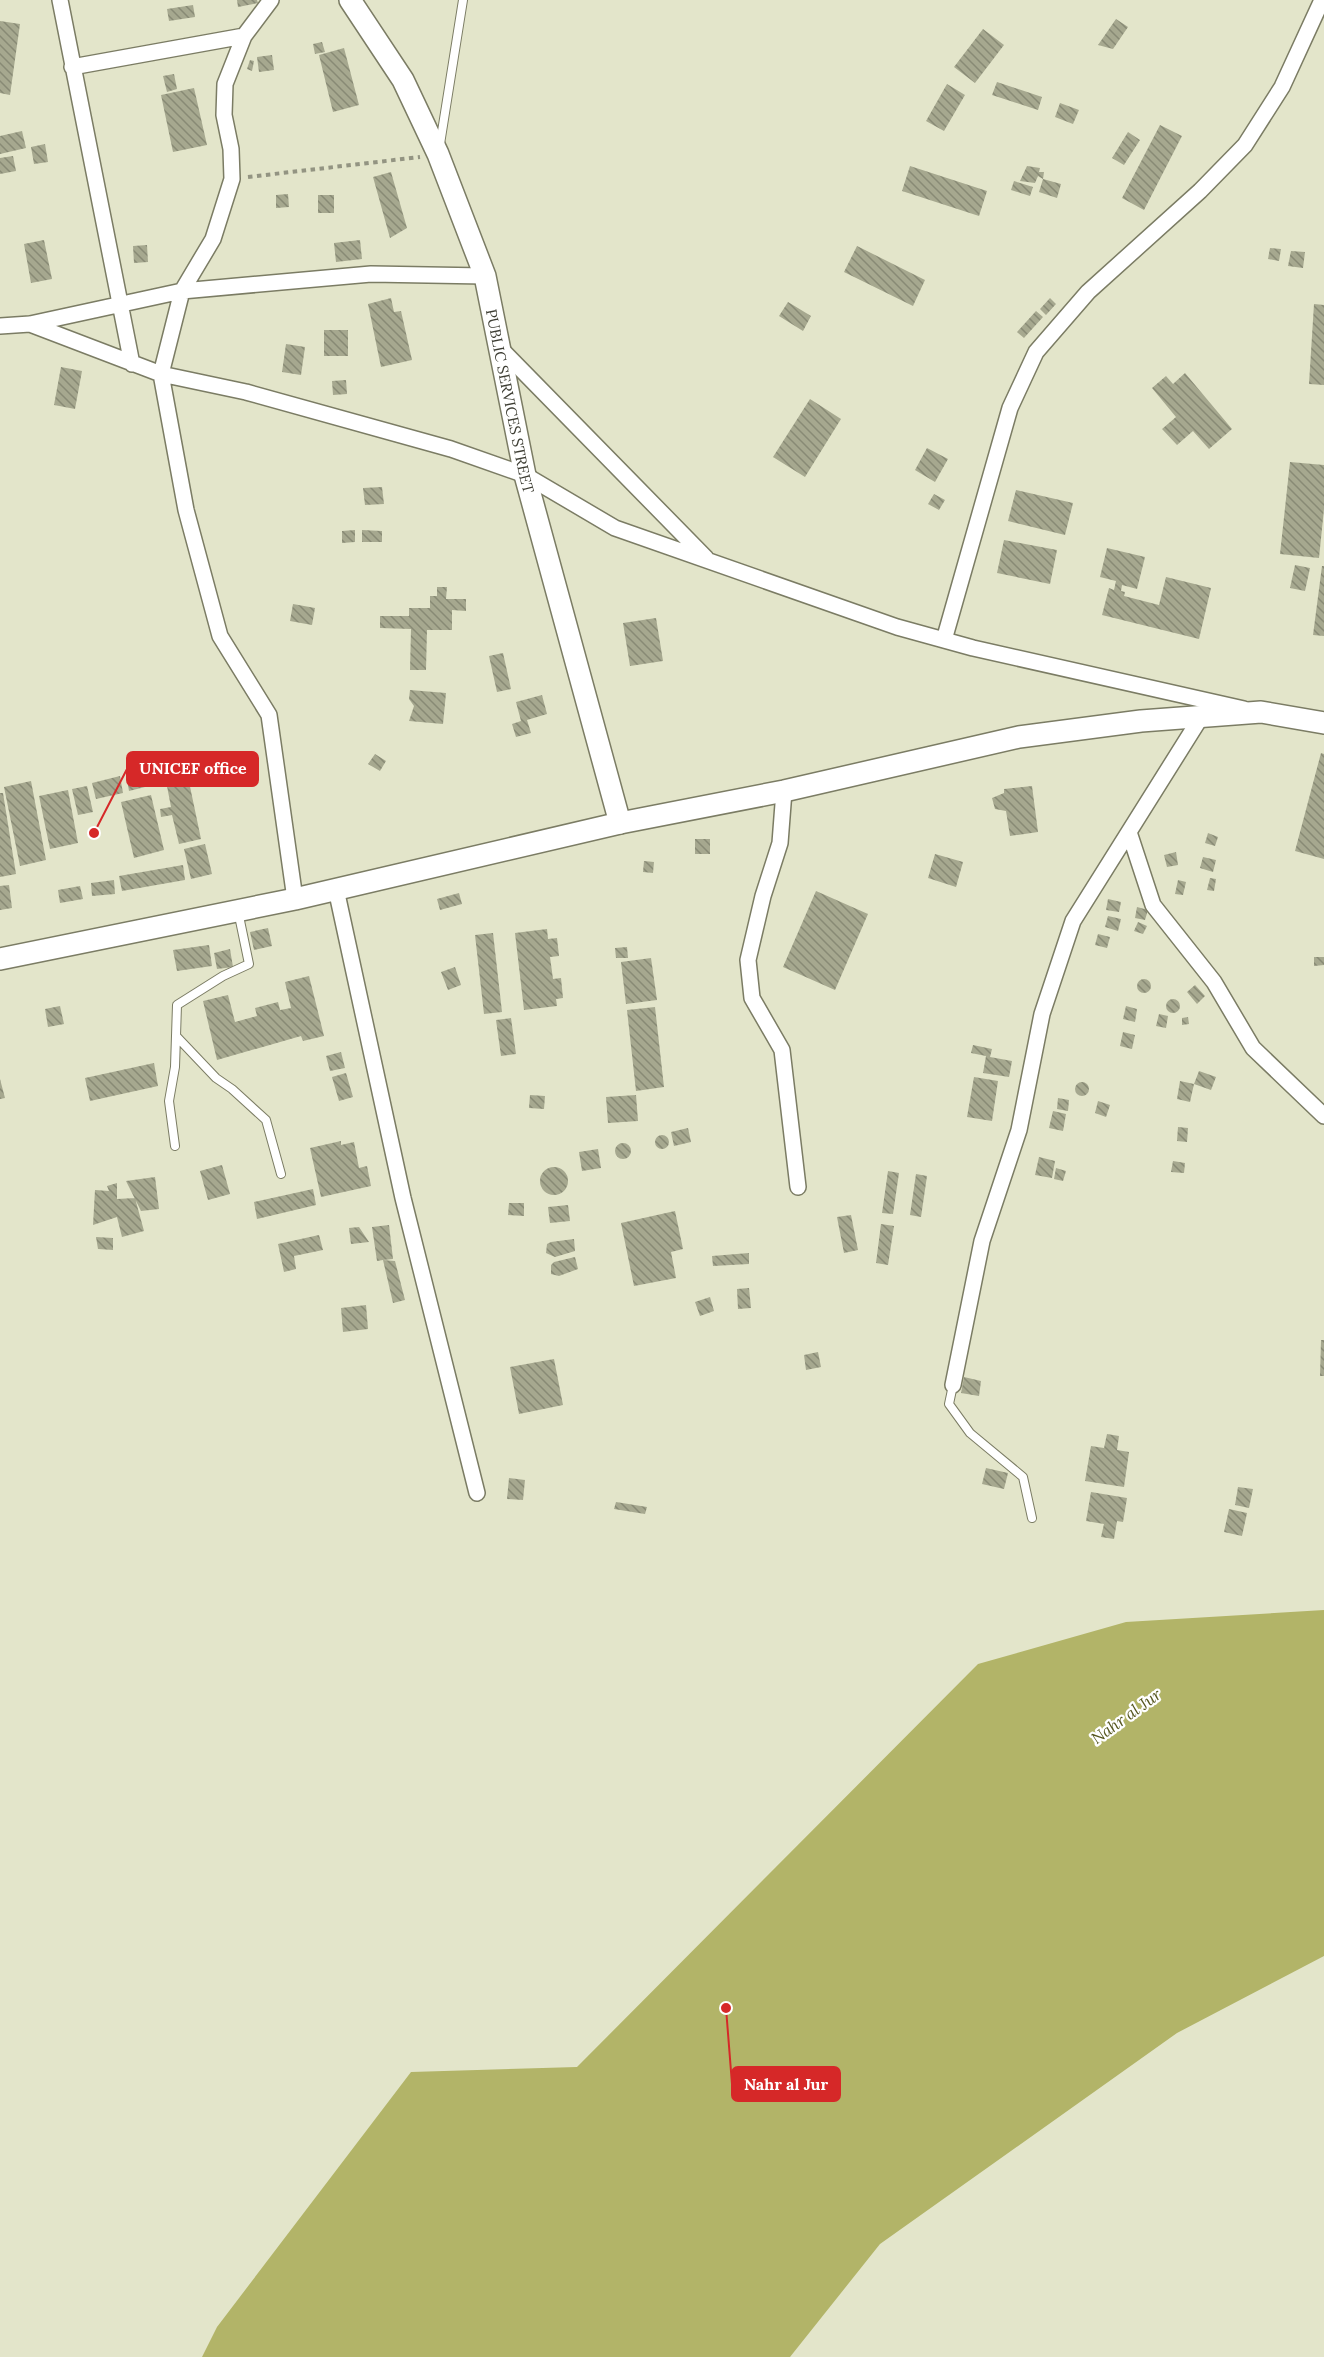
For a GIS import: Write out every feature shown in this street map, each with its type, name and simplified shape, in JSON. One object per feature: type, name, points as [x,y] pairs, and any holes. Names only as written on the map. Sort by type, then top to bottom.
[{"type":"street","points":[[60,0],[118,304],[132,364]]},
{"type":"street","points":[[271,0],[244,36],[225,84],[224,115],[231,149],[232,179],[213,239],[182,291],[161,374],[186,510],[220,636],[269,715],[295,899]]},
{"type":"street","name":"PUBLIC SERVICES STREET","points":[[350,0],[403,80],[438,154],[485,276],[525,475],[620,823]]},
{"type":"street","points":[[944,640],[1010,408],[1036,352],[1088,292],[1200,191],[1245,145],[1282,87],[1322,0]]},
{"type":"street","points":[[72,67],[244,36]]},
{"type":"street","points":[[0,326],[30,324],[182,291],[371,274],[485,276]]},
{"type":"street","points":[[30,324],[161,374],[246,392],[451,449],[525,475],[615,528],[897,627],[944,640],[1261,712],[1324,723]]},
{"type":"street","points":[[500,348],[710,562]]},
{"type":"street","points":[[0,959],[295,899],[620,823],[784,791],[1019,737],[1141,721],[1261,712]]},
{"type":"street","points":[[953,1385],[982,1241],[1019,1130],[1042,1014],[1073,921],[1201,717]]},
{"type":"street","points":[[784,791],[780,843],[763,896],[747,960],[752,998],[782,1050],[798,1187]]},
{"type":"street","points":[[1129,832],[1153,905],[1214,982],[1253,1048],[1324,1116]]},
{"type":"street","points":[[336,889],[402,1198],[477,1493]]},
{"type":"lane","points":[[438,154],[463,0]]},
{"type":"lane","points":[[175,1146],[169,1101],[177,1037],[177,1005],[223,976],[249,964],[237,910]]},
{"type":"lane","points":[[177,1037],[216,1078],[232,1089],[266,1120],[281,1174]]},
{"type":"lane","points":[[953,1385],[950,1404],[970,1433],[1023,1477],[1032,1518]]},
{"type":"path","points":[[232,179],[438,154]]},
{"type":"water","points":[[1324,1610],[1324,1956],[1177,2033],[880,2244],[790,2357],[202,2357],[217,2327],[411,2072],[577,2067],[978,1664],[1126,1622]]},
{"type":"building","points":[[237,0],[257,0],[258,3],[238,7]]},
{"type":"building","points":[[193,5],[195,17],[169,21],[167,9]]},
{"type":"building","points":[[1116,19],[1128,27],[1113,49],[1098,45]]},
{"type":"building","points":[[0,21],[20,24],[10,95],[0,93]]},
{"type":"building","points":[[983,29],[1004,45],[975,83],[954,67]]},
{"type":"building","points":[[322,42],[325,52],[315,54],[313,44]]},
{"type":"building","points":[[344,48],[359,105],[333,112],[319,55]]},
{"type":"building","points":[[272,55],[274,70],[259,72],[257,57]]},
{"type":"building","points":[[250,60],[254,61],[252,71],[247,69]]},
{"type":"building","points":[[174,74],[177,89],[167,92],[163,76]]},
{"type":"building","points":[[997,82],[1042,97],[1038,110],[992,95]]},
{"type":"building","points":[[947,84],[965,95],[944,131],[926,121]]},
{"type":"building","points":[[194,88],[207,145],[173,152],[161,95]]},
{"type":"building","points":[[1060,103],[1079,110],[1073,124],[1055,117]]},
{"type":"building","points":[[1160,125],[1182,136],[1144,210],[1122,198]]},
{"type":"building","points":[[22,131],[26,148],[0,154],[0,136]]},
{"type":"building","points":[[1128,132],[1140,140],[1124,165],[1112,158]]},
{"type":"building","points":[[45,144],[48,162],[34,164],[31,147]]},
{"type":"building","points":[[13,156],[16,171],[0,174],[0,158]]},
{"type":"building","points":[[910,166],[987,191],[979,216],[902,191]]},
{"type":"building","points":[[1027,166],[1040,168],[1039,172],[1044,172],[1043,179],[1038,176],[1035,183],[1020,181]]},
{"type":"building","points":[[391,172],[407,228],[390,238],[373,177]]},
{"type":"building","points":[[1043,179],[1061,184],[1057,198],[1039,192]]},
{"type":"building","points":[[1014,181],[1033,187],[1030,196],[1011,190]]},
{"type":"building","points":[[288,194],[289,207],[276,208],[276,195]]},
{"type":"building","points":[[318,195],[334,195],[334,213],[318,213]]},
{"type":"building","points":[[44,240],[52,279],[31,283],[24,244]]},
{"type":"building","points":[[360,240],[362,259],[336,262],[334,243]]},
{"type":"building","points":[[147,245],[148,262],[134,263],[133,246]]},
{"type":"building","points":[[857,246],[925,280],[913,306],[844,272]]},
{"type":"building","points":[[1270,248],[1281,249],[1279,261],[1268,259]]},
{"type":"building","points":[[1291,251],[1305,252],[1303,268],[1288,266]]},
{"type":"building","points":[[391,298],[394,312],[401,311],[412,360],[381,367],[368,304]]},
{"type":"building","points":[[1050,298],[1056,304],[1046,315],[1040,309]]},
{"type":"building","points":[[788,302],[811,316],[803,331],[779,316]]},
{"type":"building","points":[[1314,304],[1324,305],[1324,385],[1309,384]]},
{"type":"building","points":[[1036,311],[1043,317],[1024,338],[1017,332]]},
{"type":"building","points":[[324,330],[348,330],[348,356],[324,356]]},
{"type":"building","points":[[286,344],[305,347],[301,375],[282,372]]},
{"type":"building","points":[[61,367],[82,371],[75,409],[54,405]]},
{"type":"building","points":[[1185,373],[1232,429],[1209,449],[1193,431],[1177,445],[1162,429],[1176,417],[1152,388],[1166,376],[1173,384]]},
{"type":"building","points":[[346,380],[347,394],[333,395],[332,381]]},
{"type":"building","points":[[810,399],[841,419],[805,477],[773,457]]},
{"type":"building","points":[[927,448],[948,459],[935,482],[915,470]]},
{"type":"building","points":[[1290,462],[1324,465],[1324,509],[1319,558],[1280,554]]},
{"type":"building","points":[[382,487],[384,504],[365,505],[363,488]]},
{"type":"building","points":[[1016,490],[1073,503],[1065,535],[1008,521]]},
{"type":"building","points":[[934,494],[945,500],[939,510],[928,504]]},
{"type":"building","points":[[355,530],[355,542],[342,543],[342,531]]},
{"type":"building","points":[[362,530],[382,531],[382,542],[362,542]]},
{"type":"building","points":[[1004,540],[1057,550],[1050,584],[997,573]]},
{"type":"building","points":[[1107,548],[1145,557],[1137,589],[1122,585],[1121,591],[1125,592],[1124,596],[1159,605],[1166,577],[1211,588],[1199,639],[1102,615],[1109,588],[1114,590],[1116,581],[1100,577]]},
{"type":"building","points":[[1295,565],[1310,568],[1305,591],[1290,588]]},
{"type":"building","points":[[1322,566],[1324,566],[1324,636],[1313,635]]},
{"type":"building","points":[[437,587],[447,587],[446,599],[466,599],[466,611],[452,610],[452,630],[427,630],[426,670],[410,670],[411,629],[380,628],[380,616],[409,616],[409,608],[430,608],[430,596],[437,596]]},
{"type":"building","points":[[293,604],[315,608],[312,625],[290,621]]},
{"type":"building","points":[[656,618],[663,661],[630,666],[623,623]]},
{"type":"building","points":[[503,653],[511,689],[497,692],[489,656]]},
{"type":"building","points":[[410,690],[446,693],[443,724],[409,721],[414,706],[409,699]]},
{"type":"building","points":[[542,695],[547,714],[527,720],[531,733],[516,737],[512,724],[521,721],[516,702]]},
{"type":"building","points":[[1321,753],[1324,754],[1324,859],[1295,851]]},
{"type":"building","points":[[375,754],[386,761],[380,771],[368,764]]},
{"type":"building","points":[[142,771],[145,787],[129,791],[126,774]]},
{"type":"building","points":[[120,776],[123,793],[96,799],[92,783]]},
{"type":"building","points":[[188,777],[201,839],[179,844],[172,815],[161,817],[160,809],[171,807],[166,781]]},
{"type":"building","points":[[31,781],[46,860],[20,866],[4,787]]},
{"type":"building","points":[[87,786],[93,812],[78,815],[72,789]]},
{"type":"building","points":[[1032,786],[1038,832],[1010,836],[1006,811],[995,809],[992,798],[1004,793],[1004,789]]},
{"type":"building","points":[[68,790],[78,843],[50,849],[39,796]]},
{"type":"building","points":[[0,793],[3,793],[16,874],[0,877]]},
{"type":"building","points":[[151,795],[164,850],[134,858],[121,802]]},
{"type":"building","points":[[1208,833],[1218,837],[1215,846],[1205,843]]},
{"type":"building","points":[[695,839],[710,839],[710,854],[695,854]]},
{"type":"building","points":[[205,844],[212,874],[191,879],[184,849]]},
{"type":"building","points":[[1176,852],[1178,865],[1167,867],[1164,855]]},
{"type":"building","points":[[935,854],[963,862],[956,887],[928,878]]},
{"type":"building","points":[[1203,857],[1216,860],[1213,872],[1200,868]]},
{"type":"building","points":[[644,861],[654,862],[653,873],[643,872]]},
{"type":"building","points":[[183,865],[185,880],[122,891],[119,876]]},
{"type":"building","points":[[1210,878],[1216,879],[1214,891],[1207,890]]},
{"type":"building","points":[[114,880],[115,894],[92,896],[91,883]]},
{"type":"building","points":[[1178,880],[1186,882],[1183,895],[1175,894]]},
{"type":"building","points":[[9,885],[12,908],[0,910],[0,886]]},
{"type":"building","points":[[80,886],[83,899],[60,903],[58,890]]},
{"type":"building","points":[[816,891],[868,914],[835,990],[783,967]]},
{"type":"building","points":[[459,893],[462,904],[440,910],[437,899]]},
{"type":"building","points":[[1108,899],[1121,902],[1119,912],[1106,910]]},
{"type":"building","points":[[1137,907],[1148,910],[1145,920],[1135,918]]},
{"type":"building","points":[[1108,916],[1121,919],[1118,931],[1105,927]]},
{"type":"building","points":[[1138,922],[1147,926],[1143,934],[1134,931]]},
{"type":"building","points":[[268,928],[272,946],[254,950],[250,932]]},
{"type":"building","points":[[547,929],[548,939],[557,938],[559,956],[550,957],[553,979],[561,978],[563,998],[556,999],[557,1006],[524,1010],[515,933]]},
{"type":"building","points":[[493,933],[502,1012],[484,1014],[475,935]]},
{"type":"building","points":[[1098,934],[1110,937],[1107,948],[1095,945]]},
{"type":"building","points":[[209,945],[212,966],[177,971],[173,950]]},
{"type":"building","points":[[627,947],[628,958],[616,958],[615,948]]},
{"type":"building","points":[[230,949],[233,967],[217,969],[214,953]]},
{"type":"building","points":[[1314,957],[1324,957],[1324,965],[1314,966]]},
{"type":"building","points":[[651,958],[657,1000],[626,1004],[621,962]]},
{"type":"building","points":[[455,967],[461,985],[448,990],[441,972]]},
{"type":"building","points":[[309,976],[324,1036],[303,1041],[301,1036],[217,1060],[203,1001],[228,995],[235,1022],[257,1016],[255,1008],[278,1002],[280,1010],[291,1008],[285,982]]},
{"type":"building","points":[[1144,979],[1149,981],[1151,986],[1149,991],[1144,993],[1139,991],[1137,986],[1139,981]]},
{"type":"building","points":[[1195,985],[1205,996],[1197,1004],[1187,992]]},
{"type":"building","points":[[1173,999],[1178,1001],[1180,1006],[1178,1011],[1173,1013],[1168,1011],[1166,1006],[1168,1001]]},
{"type":"building","points":[[60,1006],[64,1024],[48,1027],[45,1009]]},
{"type":"building","points":[[1126,1006],[1137,1009],[1135,1022],[1123,1019]]},
{"type":"building","points":[[655,1007],[664,1087],[636,1091],[627,1010]]},
{"type":"building","points":[[1159,1014],[1168,1016],[1166,1028],[1156,1026]]},
{"type":"building","points":[[1188,1017],[1189,1024],[1182,1025],[1182,1018]]},
{"type":"building","points":[[511,1018],[516,1054],[501,1056],[496,1020]]},
{"type":"building","points":[[1123,1032],[1135,1035],[1132,1049],[1120,1046]]},
{"type":"building","points":[[973,1045],[992,1049],[990,1057],[1012,1061],[1009,1077],[983,1073],[986,1056],[971,1053]]},
{"type":"building","points":[[341,1052],[345,1068],[330,1071],[326,1056]]},
{"type":"building","points":[[154,1063],[158,1086],[90,1101],[85,1078]]},
{"type":"building","points":[[1199,1071],[1216,1077],[1211,1090],[1194,1084]]},
{"type":"building","points":[[346,1073],[353,1097],[339,1101],[332,1077]]},
{"type":"building","points":[[974,1077],[998,1081],[992,1121],[967,1117]]},
{"type":"building","points":[[0,1079],[5,1098],[0,1099]]},
{"type":"building","points":[[1180,1081],[1194,1084],[1190,1102],[1177,1099]]},
{"type":"building","points":[[1082,1082],[1087,1084],[1089,1089],[1087,1094],[1082,1096],[1077,1094],[1075,1089],[1077,1084]]},
{"type":"building","points":[[530,1095],[545,1096],[544,1109],[529,1108]]},
{"type":"building","points":[[636,1095],[638,1121],[608,1123],[606,1097]]},
{"type":"building","points":[[1058,1098],[1069,1100],[1068,1111],[1057,1109]]},
{"type":"building","points":[[1098,1101],[1110,1105],[1106,1117],[1095,1113]]},
{"type":"building","points":[[1053,1111],[1066,1114],[1063,1131],[1049,1128]]},
{"type":"building","points":[[1178,1127],[1188,1128],[1187,1142],[1177,1141]]},
{"type":"building","points":[[688,1128],[691,1142],[674,1146],[671,1132]]},
{"type":"building","points":[[662,1135],[667,1137],[669,1142],[667,1147],[662,1149],[657,1147],[655,1142],[657,1137]]},
{"type":"building","points":[[341,1141],[341,1145],[354,1142],[359,1168],[367,1166],[371,1186],[321,1197],[310,1148]]},
{"type":"building","points":[[623,1143],[629,1145],[631,1151],[629,1157],[623,1159],[617,1157],[615,1151],[617,1145]]},
{"type":"building","points":[[598,1149],[601,1168],[582,1171],[579,1152]]},
{"type":"building","points":[[1039,1157],[1055,1161],[1052,1178],[1035,1175]]},
{"type":"building","points":[[1173,1161],[1185,1163],[1184,1173],[1171,1172]]},
{"type":"building","points":[[222,1165],[230,1194],[208,1200],[200,1171]]},
{"type":"building","points":[[554,1167],[564,1171],[568,1181],[564,1191],[554,1195],[544,1191],[540,1181],[544,1171]]},
{"type":"building","points":[[1056,1168],[1066,1171],[1063,1181],[1054,1179]]},
{"type":"building","points":[[888,1171],[899,1173],[893,1214],[882,1213]]},
{"type":"building","points":[[916,1174],[927,1176],[921,1217],[910,1215]]},
{"type":"building","points":[[155,1177],[159,1209],[141,1211],[126,1181]]},
{"type":"building","points":[[117,1183],[117,1199],[135,1198],[144,1231],[122,1237],[117,1217],[93,1225],[95,1190],[109,1191],[107,1186]]},
{"type":"building","points":[[313,1189],[316,1205],[257,1219],[254,1202]]},
{"type":"building","points":[[509,1203],[524,1203],[524,1216],[508,1215]]},
{"type":"building","points":[[568,1205],[570,1221],[550,1223],[548,1207]]},
{"type":"building","points":[[675,1211],[683,1249],[671,1252],[676,1278],[634,1286],[621,1223]]},
{"type":"building","points":[[851,1215],[858,1250],[844,1253],[837,1217]]},
{"type":"building","points":[[881,1224],[894,1226],[888,1265],[876,1263]]},
{"type":"building","points":[[389,1225],[393,1259],[377,1261],[372,1227]]},
{"type":"building","points":[[359,1227],[369,1242],[351,1244],[349,1228]]},
{"type":"building","points":[[319,1235],[323,1250],[294,1256],[296,1269],[284,1272],[278,1244]]},
{"type":"building","points":[[96,1237],[113,1238],[113,1250],[98,1249]]},
{"type":"building","points":[[574,1239],[575,1251],[555,1257],[546,1253],[547,1244],[551,1242]]},
{"type":"building","points":[[749,1253],[749,1264],[713,1266],[712,1256]]},
{"type":"building","points":[[575,1257],[578,1269],[559,1276],[551,1274],[551,1265],[554,1262]]},
{"type":"building","points":[[383,1260],[395,1261],[405,1300],[393,1303]]},
{"type":"building","points":[[749,1288],[751,1308],[738,1309],[737,1289]]},
{"type":"building","points":[[710,1297],[714,1311],[700,1316],[695,1302]]},
{"type":"building","points":[[366,1305],[368,1329],[343,1332],[341,1308]]},
{"type":"building","points":[[1321,1340],[1324,1340],[1324,1376],[1320,1376]]},
{"type":"building","points":[[818,1352],[821,1367],[806,1370],[804,1355]]},
{"type":"building","points":[[554,1359],[563,1405],[519,1414],[510,1367]]},
{"type":"building","points":[[964,1377],[981,1381],[979,1396],[961,1393]]},
{"type":"building","points":[[1107,1434],[1119,1436],[1117,1450],[1129,1452],[1124,1487],[1085,1481],[1091,1446],[1104,1448]]},
{"type":"building","points":[[986,1468],[1008,1473],[1004,1489],[982,1484]]},
{"type":"building","points":[[509,1478],[525,1480],[523,1500],[507,1499]]},
{"type":"building","points":[[1238,1487],[1253,1489],[1249,1508],[1235,1505]]},
{"type":"building","points":[[1091,1492],[1127,1498],[1123,1522],[1117,1521],[1114,1539],[1101,1537],[1104,1524],[1086,1521]]},
{"type":"building","points":[[616,1502],[647,1507],[645,1514],[614,1509]]},
{"type":"building","points":[[1229,1509],[1247,1513],[1242,1536],[1224,1532]]},
{"type":"place","name":"UNICEF office","points":[[94,833]]},
{"type":"place","name":"Nahr al Jur","points":[[726,2008]]}]
